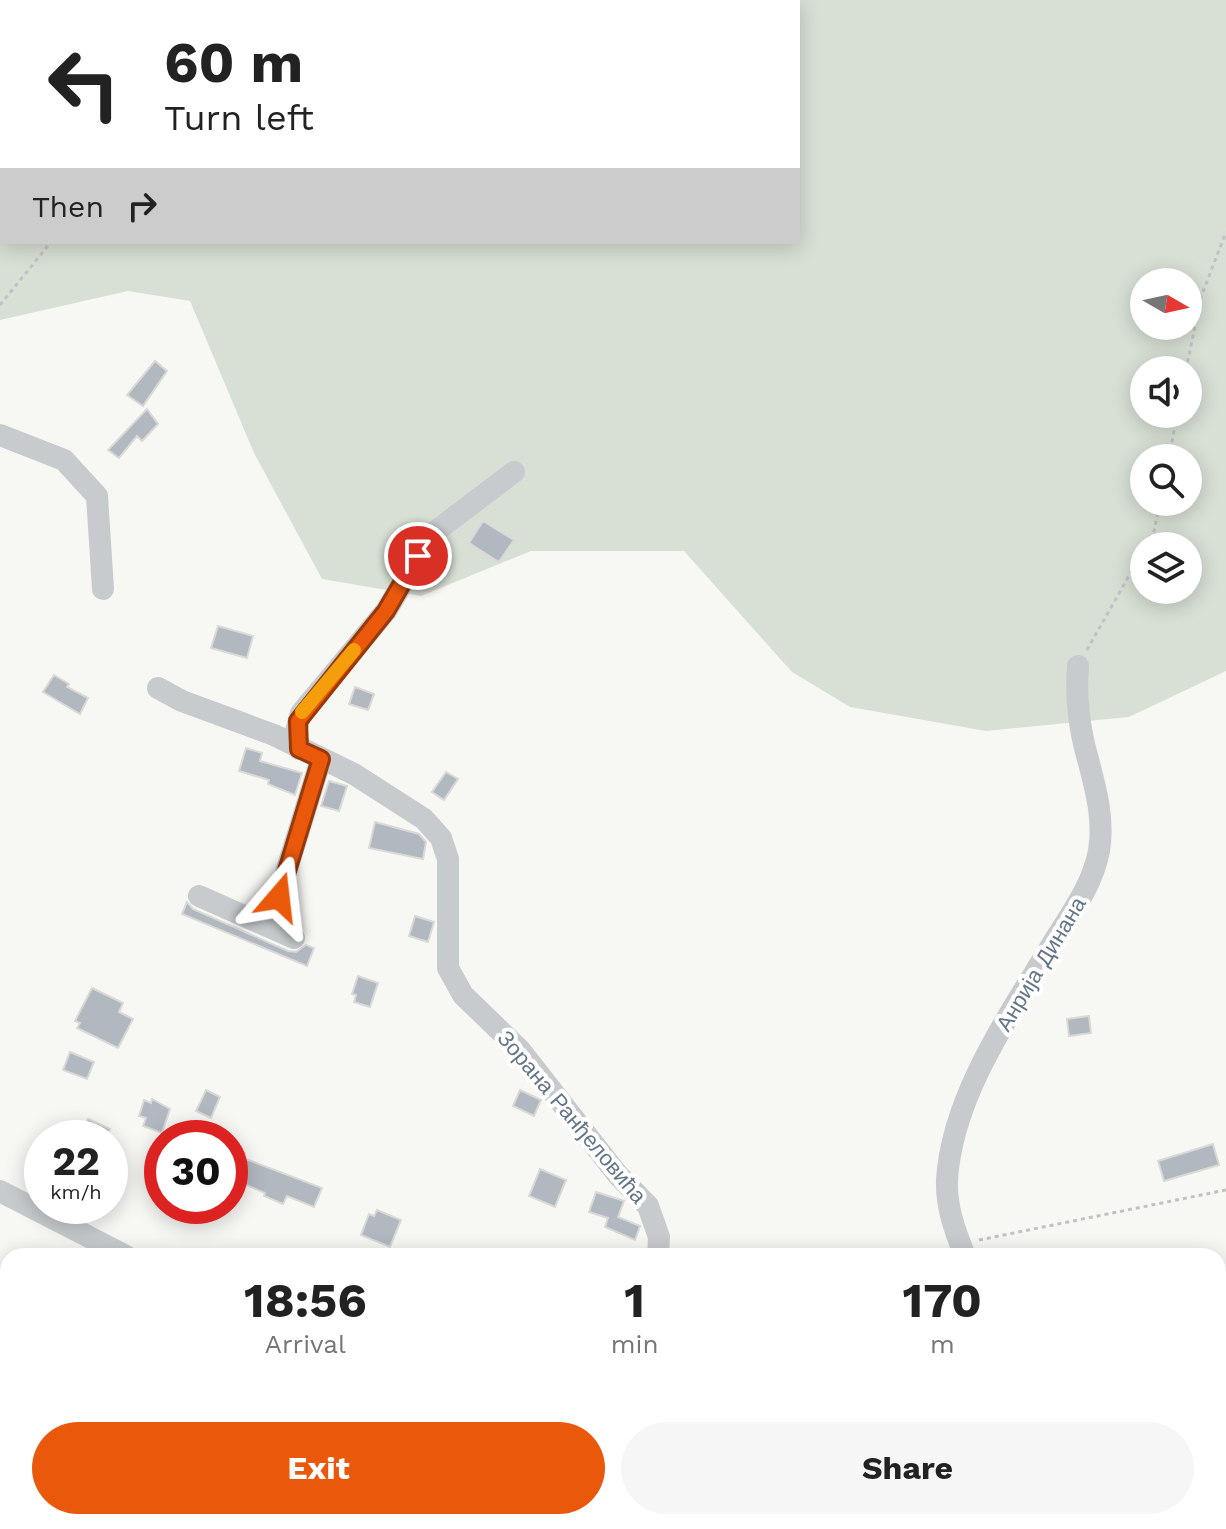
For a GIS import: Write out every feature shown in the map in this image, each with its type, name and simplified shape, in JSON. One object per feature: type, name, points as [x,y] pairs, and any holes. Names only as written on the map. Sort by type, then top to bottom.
[{"type":"street","points":[[0,435],[64,460],[97,496],[103,589]]},
{"type":"street","points":[[299,749],[296,731],[301,713],[386,611],[432,534],[514,472]]},
{"type":"street","name":"Анрија Динана","points":[[961,1248],[951,1222],[947,1181],[954,1139],[986,1056],[1087,887],[1099,852],[1101,814],[1083,741],[1076,695],[1078,666]]},
{"type":"street","name":"Зорана Ранђеловића","points":[[158,688],[182,701],[274,735],[354,774],[424,819],[441,838],[448,859],[448,968],[463,995],[520,1050],[618,1175],[648,1206],[659,1237],[658,1248]]},
{"type":"street","points":[[270,924],[321,759]]},
{"type":"street","points":[[199,896],[270,924],[294,938]]},
{"type":"street","points":[[0,1191],[110,1248]]},
{"type":"path","points":[[1189,356],[1201,297],[1226,232]]},
{"type":"path","points":[[0,305],[49,244]]},
{"type":"path","points":[[1078,666],[1130,574]]},
{"type":"path","points":[[969,1248],[983,1238],[1226,1190]]},
{"type":"shaded area","points":[[800,0],[1226,0],[1226,671],[1129,717],[986,731],[850,707],[792,672],[684,551],[531,551],[421,596],[322,579],[254,453],[190,301],[128,291],[0,320],[0,244],[800,244]]},
{"type":"building","points":[[155,361],[167,371],[143,406],[127,395]]},
{"type":"building","points":[[147,409],[158,424],[142,441],[137,436],[119,458],[108,450]]},
{"type":"building","points":[[483,521],[514,540],[499,562],[469,543]]},
{"type":"building","points":[[218,626],[253,636],[247,658],[211,648]]},
{"type":"building","points":[[54,675],[69,684],[67,687],[88,698],[80,714],[43,692]]},
{"type":"building","points":[[355,687],[374,694],[368,710],[349,704]]},
{"type":"building","points":[[246,748],[262,753],[260,761],[302,773],[295,795],[268,784],[269,780],[239,771]]},
{"type":"building","points":[[446,772],[458,779],[444,800],[432,792]]},
{"type":"building","points":[[329,781],[347,786],[339,811],[321,806]]},
{"type":"building","points":[[375,822],[419,834],[426,842],[423,859],[369,848]]},
{"type":"building","points":[[187,902],[193,909],[288,951],[296,952],[306,945],[314,948],[307,966],[182,914]]},
{"type":"building","points":[[415,916],[434,922],[428,942],[409,936]]},
{"type":"building","points":[[358,976],[378,983],[370,1007],[354,1002],[356,995],[352,994]]},
{"type":"building","points":[[92,988],[123,1003],[119,1012],[133,1019],[118,1048],[77,1028],[80,1023],[75,1021]]},
{"type":"building","points":[[1089,1016],[1091,1033],[1069,1036],[1067,1019]]},
{"type":"building","points":[[70,1052],[94,1062],[87,1079],[63,1070]]},
{"type":"building","points":[[206,1090],[220,1097],[211,1118],[196,1111]]},
{"type":"building","points":[[520,1090],[541,1100],[534,1116],[513,1106]]},
{"type":"building","points":[[152,1099],[170,1109],[166,1120],[145,1120],[139,1116],[144,1100],[151,1103]]},
{"type":"building","points":[[1213,1144],[1219,1165],[1164,1181],[1158,1161]]},
{"type":"building","points":[[248,1160],[322,1188],[314,1207],[287,1196],[283,1204],[264,1196],[265,1193],[248,1186]]},
{"type":"building","points":[[540,1169],[566,1180],[555,1207],[529,1196]]},
{"type":"building","points":[[596,1192],[624,1201],[618,1217],[640,1226],[635,1240],[605,1227],[608,1218],[589,1212]]},
{"type":"building","points":[[377,1210],[401,1220],[390,1247],[361,1235],[369,1214],[374,1216]]},
{"type":"slow traffic","points":[[302,712],[354,650]]},
{"type":"route","points":[[279,897],[321,759],[299,749],[296,731],[301,713],[386,611],[418,556]]}]
